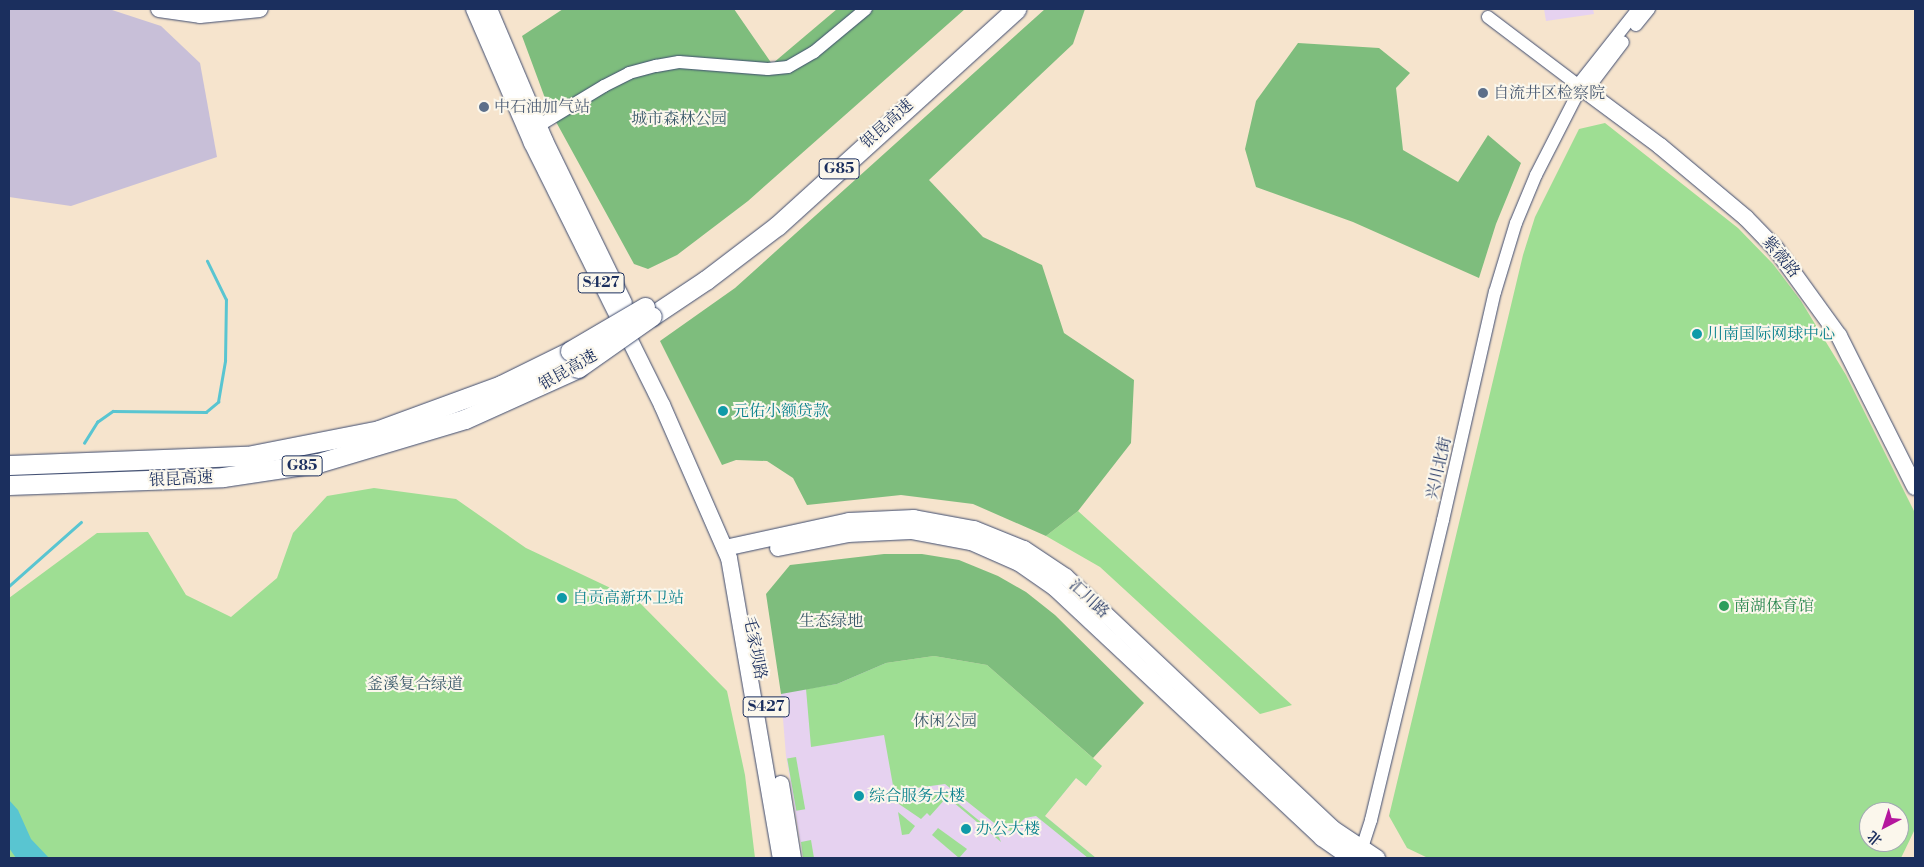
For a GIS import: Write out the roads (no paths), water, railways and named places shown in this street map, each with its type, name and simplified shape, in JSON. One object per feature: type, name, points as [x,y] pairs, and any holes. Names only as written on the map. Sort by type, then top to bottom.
[{"type":"highway","name":"银昆高速","points":[[9,485],[223,477],[318,464],[465,419],[574,360],[692,281],[792,196],[1000,9]]},
{"type":"highway","name":"银昆高速","points":[[649,311],[706,280],[777,226],[1016,9]]},
{"type":"highway","name":"银昆高速","points":[[9,465],[247,456],[379,430],[574,360]]},
{"type":"main road","points":[[159,9],[200,15],[260,9]]},
{"type":"main road","name":"S427","points":[[474,9],[532,143],[662,405],[731,552]]},
{"type":"main road","name":"S427","points":[[489,9],[538,126],[685,428],[731,552]]},
{"type":"main road","name":"紫薇路","points":[[1580,90],[1660,146],[1746,218],[1776,249],[1839,336],[1915,487]]},
{"type":"main road","name":"汇川路","points":[[731,552],[848,534],[911,531],[970,542],[1019,563],[1055,588],[1322,838],[1357,856],[1377,858]]},
{"type":"main road","name":"毛家坝路","points":[[731,552],[781,858]]},
{"type":"main road","name":"毛家坝路","points":[[731,552],[793,858]]},
{"type":"street","points":[[538,126],[629,73],[656,66],[679,62],[768,69],[788,66],[814,52],[866,9]]},
{"type":"street","points":[[1580,90],[1638,9]]},
{"type":"street","points":[[1580,90],[1649,9]]},
{"type":"street","points":[[1488,17],[1580,90]]},
{"type":"street","name":"兴川北街","points":[[1357,856],[1439,540],[1495,292],[1536,175],[1580,90]]},
{"type":"water","points":[[9,800],[18,810],[31,839],[49,858],[16,858],[9,848]]},
{"type":"waterway","points":[[84,443],[97,422],[113,411],[206,412],[218,402],[225,361],[226,300],[207,261]]},
{"type":"waterway","points":[[9,586],[81,522]]},
{"type":"place","name":"自流井区检察院","points":[[1483,93]]},
{"type":"place","name":"中石油加气站","points":[[484,107]]},
{"type":"place","name":"川南国际网球中心","points":[[1697,334]]},
{"type":"place","name":"元佑小额贷款","points":[[723,411]]},
{"type":"place","name":"自贡高新环卫站","points":[[562,598]]},
{"type":"place","name":"南湖体育馆","points":[[1724,606]]},
{"type":"place","name":"综合服务大楼","points":[[859,796]]},
{"type":"place","name":"办公大楼","points":[[966,829]]},
{"type":"park label","name":"城市森林公园","points":[[679,119]]},
{"type":"park label","name":"生态绿地","points":[[831,621]]},
{"type":"park label","name":"釜溪复合绿道","points":[[415,684]]},
{"type":"park label","name":"休闲公园","points":[[945,721]]}]
